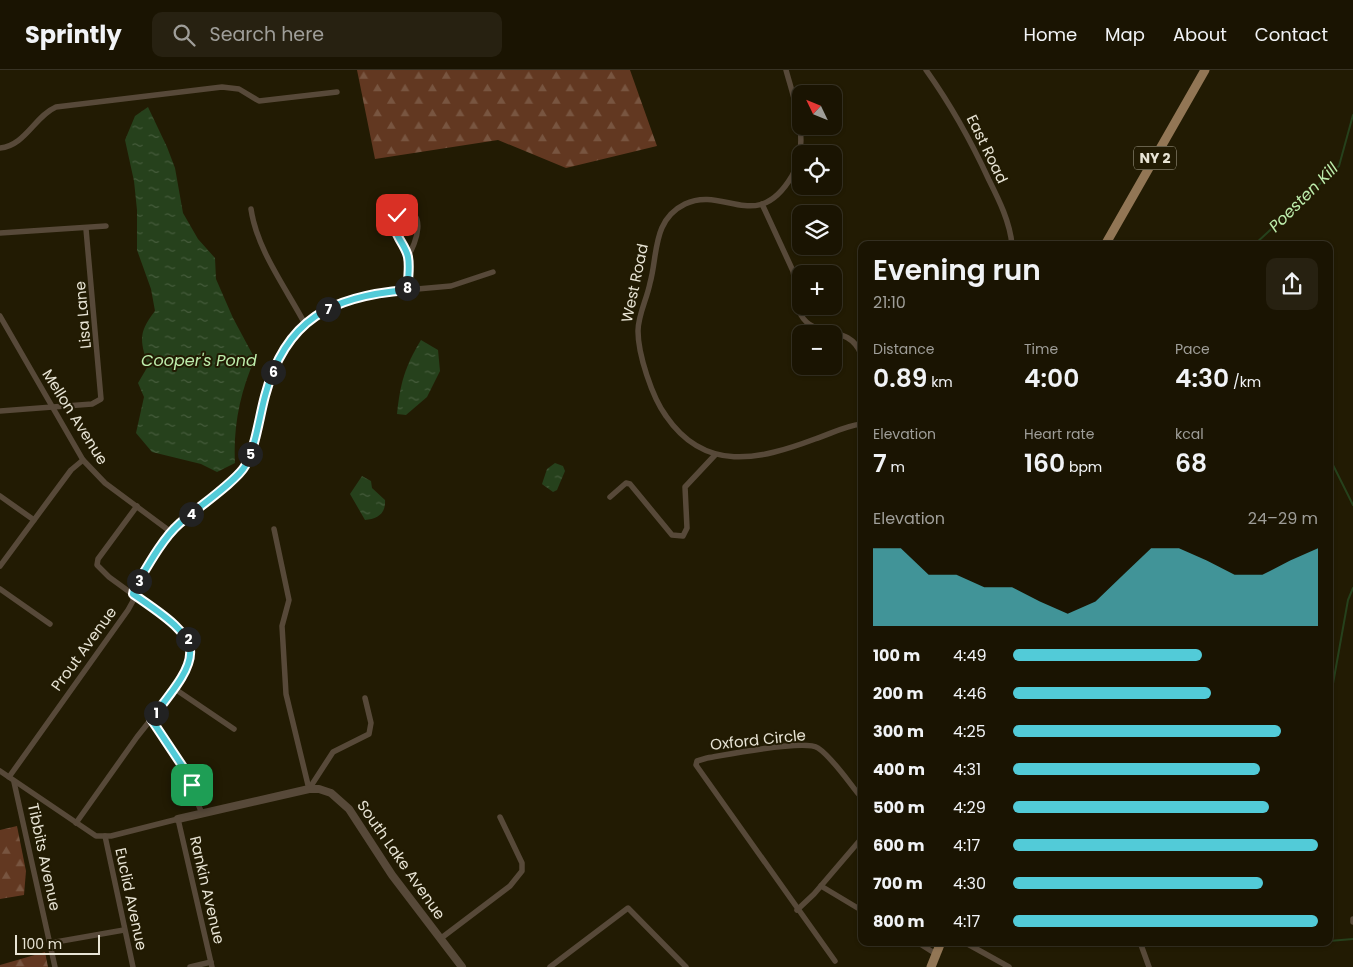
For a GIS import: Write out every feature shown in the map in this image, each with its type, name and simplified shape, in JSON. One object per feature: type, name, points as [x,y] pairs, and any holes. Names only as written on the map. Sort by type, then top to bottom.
[{"type":"main road","name":"NY 2","points":[[1107,241],[1205,70]]},
{"type":"main road","points":[[931,967],[939,946]]},
{"type":"street","points":[[786,70],[798,115],[801,147],[793,174],[784,187],[770,200],[762,204],[793,271],[801,315],[805,322],[820,330],[845,335],[858,350]]},
{"type":"street","name":"East Road","points":[[926,70],[955,112],[971,141],[998,198],[1011,241]]},
{"type":"street","points":[[0,148],[14,144],[42,116],[56,107],[222,88],[240,90],[259,101],[337,92]]},
{"type":"street","name":"West Road","points":[[715,455],[677,430],[659,407],[639,341],[639,318],[652,276],[659,232],[674,212],[685,204],[703,199],[737,206],[762,204]]},
{"type":"street","points":[[251,210],[260,242],[305,324]]},
{"type":"street","points":[[407,290],[408,256],[415,244],[419,227],[414,215],[406,211],[397,215],[394,223],[396,235],[408,256]]},
{"type":"street","points":[[0,233],[86,229],[106,226]]},
{"type":"street","name":"Lisa Lane","points":[[53,408],[92,404],[101,400],[100,369],[86,229]]},
{"type":"street","name":"Prout Avenue","points":[[9,778],[128,610],[142,576],[171,532],[245,466],[268,384],[277,360],[287,343],[305,324],[323,312],[352,298],[372,293],[451,286],[493,272]]},
{"type":"street","name":"Mellon Avenue","points":[[0,316],[83,460],[97,476],[171,532]]},
{"type":"street","points":[[0,411],[53,408]]},
{"type":"street","points":[[610,497],[626,483],[630,484],[672,534],[683,536],[687,528],[685,487],[715,455],[748,456],[767,454],[858,425]]},
{"type":"street","points":[[0,566],[71,470],[83,460]]},
{"type":"street","points":[[0,496],[34,520]]},
{"type":"street","points":[[76,823],[175,689],[190,662],[191,649],[188,638],[160,612],[109,577],[98,567],[96,562],[137,506]]},
{"type":"street","points":[[274,529],[289,600],[282,626],[286,694],[309,789]]},
{"type":"street","points":[[0,589],[50,624]]},
{"type":"street","points":[[175,689],[234,729]]},
{"type":"street","points":[[309,789],[333,752],[369,734],[371,723],[365,698]]},
{"type":"street","points":[[151,719],[185,770],[202,814]]},
{"type":"street","name":"Oxford Circle","points":[[834,961],[698,768],[697,761],[778,747],[814,746],[822,752],[858,794]]},
{"type":"street","points":[[0,771],[96,836],[105,836]]},
{"type":"street","name":"Tibbits Avenue","points":[[14,782],[55,967]]},
{"type":"street","name":"South Lake Avenue","points":[[105,836],[309,789],[319,789],[331,793],[350,809],[392,875],[462,967]]},
{"type":"street","points":[[440,939],[510,886],[522,871],[522,863],[500,817]]},
{"type":"street","name":"Rankin Avenue","points":[[178,820],[211,964]]},
{"type":"street","name":"Euclid Avenue","points":[[105,836],[133,967]]},
{"type":"street","points":[[797,910],[821,886],[858,843]]},
{"type":"street","points":[[821,886],[858,908]]},
{"type":"street","points":[[553,966],[628,908],[686,967]]},
{"type":"street","points":[[50,943],[124,930]]},
{"type":"street","points":[[923,946],[936,954]]},
{"type":"street","points":[[971,946],[1009,967]]},
{"type":"street","points":[[1141,946],[1149,967]]},
{"type":"street","points":[[190,967],[211,964]]},
{"type":"green space","points":[[357,70],[630,70],[657,146],[566,168],[498,140],[375,159]]},
{"type":"green space","points":[[17,826],[26,871],[24,895],[0,899],[0,830]]},
{"type":"green space","points":[[45,952],[48,967],[0,967],[0,965]]},
{"type":"water","name":"Cooper's Pond","points":[[148,107],[175,168],[183,213],[198,239],[215,258],[216,279],[233,318],[255,359],[245,384],[236,423],[235,463],[217,472],[201,464],[152,452],[136,433],[144,397],[138,383],[148,366],[143,350],[142,337],[149,319],[155,311],[151,289],[137,250],[137,210],[134,181],[125,140],[135,116]]},
{"type":"water","points":[[421,340],[438,350],[440,371],[427,397],[406,415],[397,414],[404,376]]},
{"type":"water","points":[[555,463],[563,466],[565,471],[557,490],[553,492],[542,484],[547,469]]},
{"type":"water","points":[[362,476],[371,481],[372,488],[385,500],[384,509],[380,515],[365,520],[350,494]]},
{"type":"waterway","name":"Poesten Kill","points":[[1258,241],[1339,166],[1353,115]]},
{"type":"waterway","name":"Poesten Kill","points":[[1333,465],[1353,505]]},
{"type":"waterway","name":"Poesten Kill","points":[[1333,684],[1348,600],[1353,588]]},
{"type":"waterway","name":"Poesten Kill","points":[[1333,941],[1353,939]]},
{"type":"route","points":[[192,785],[185,770],[151,719],[175,689],[187,669],[190,662],[190,643],[179,628],[160,612],[133,594],[134,589],[171,532],[245,466],[268,384],[281,351],[287,343],[314,317],[352,298],[372,293],[407,290],[408,256],[396,235],[394,223],[397,215]]}]
